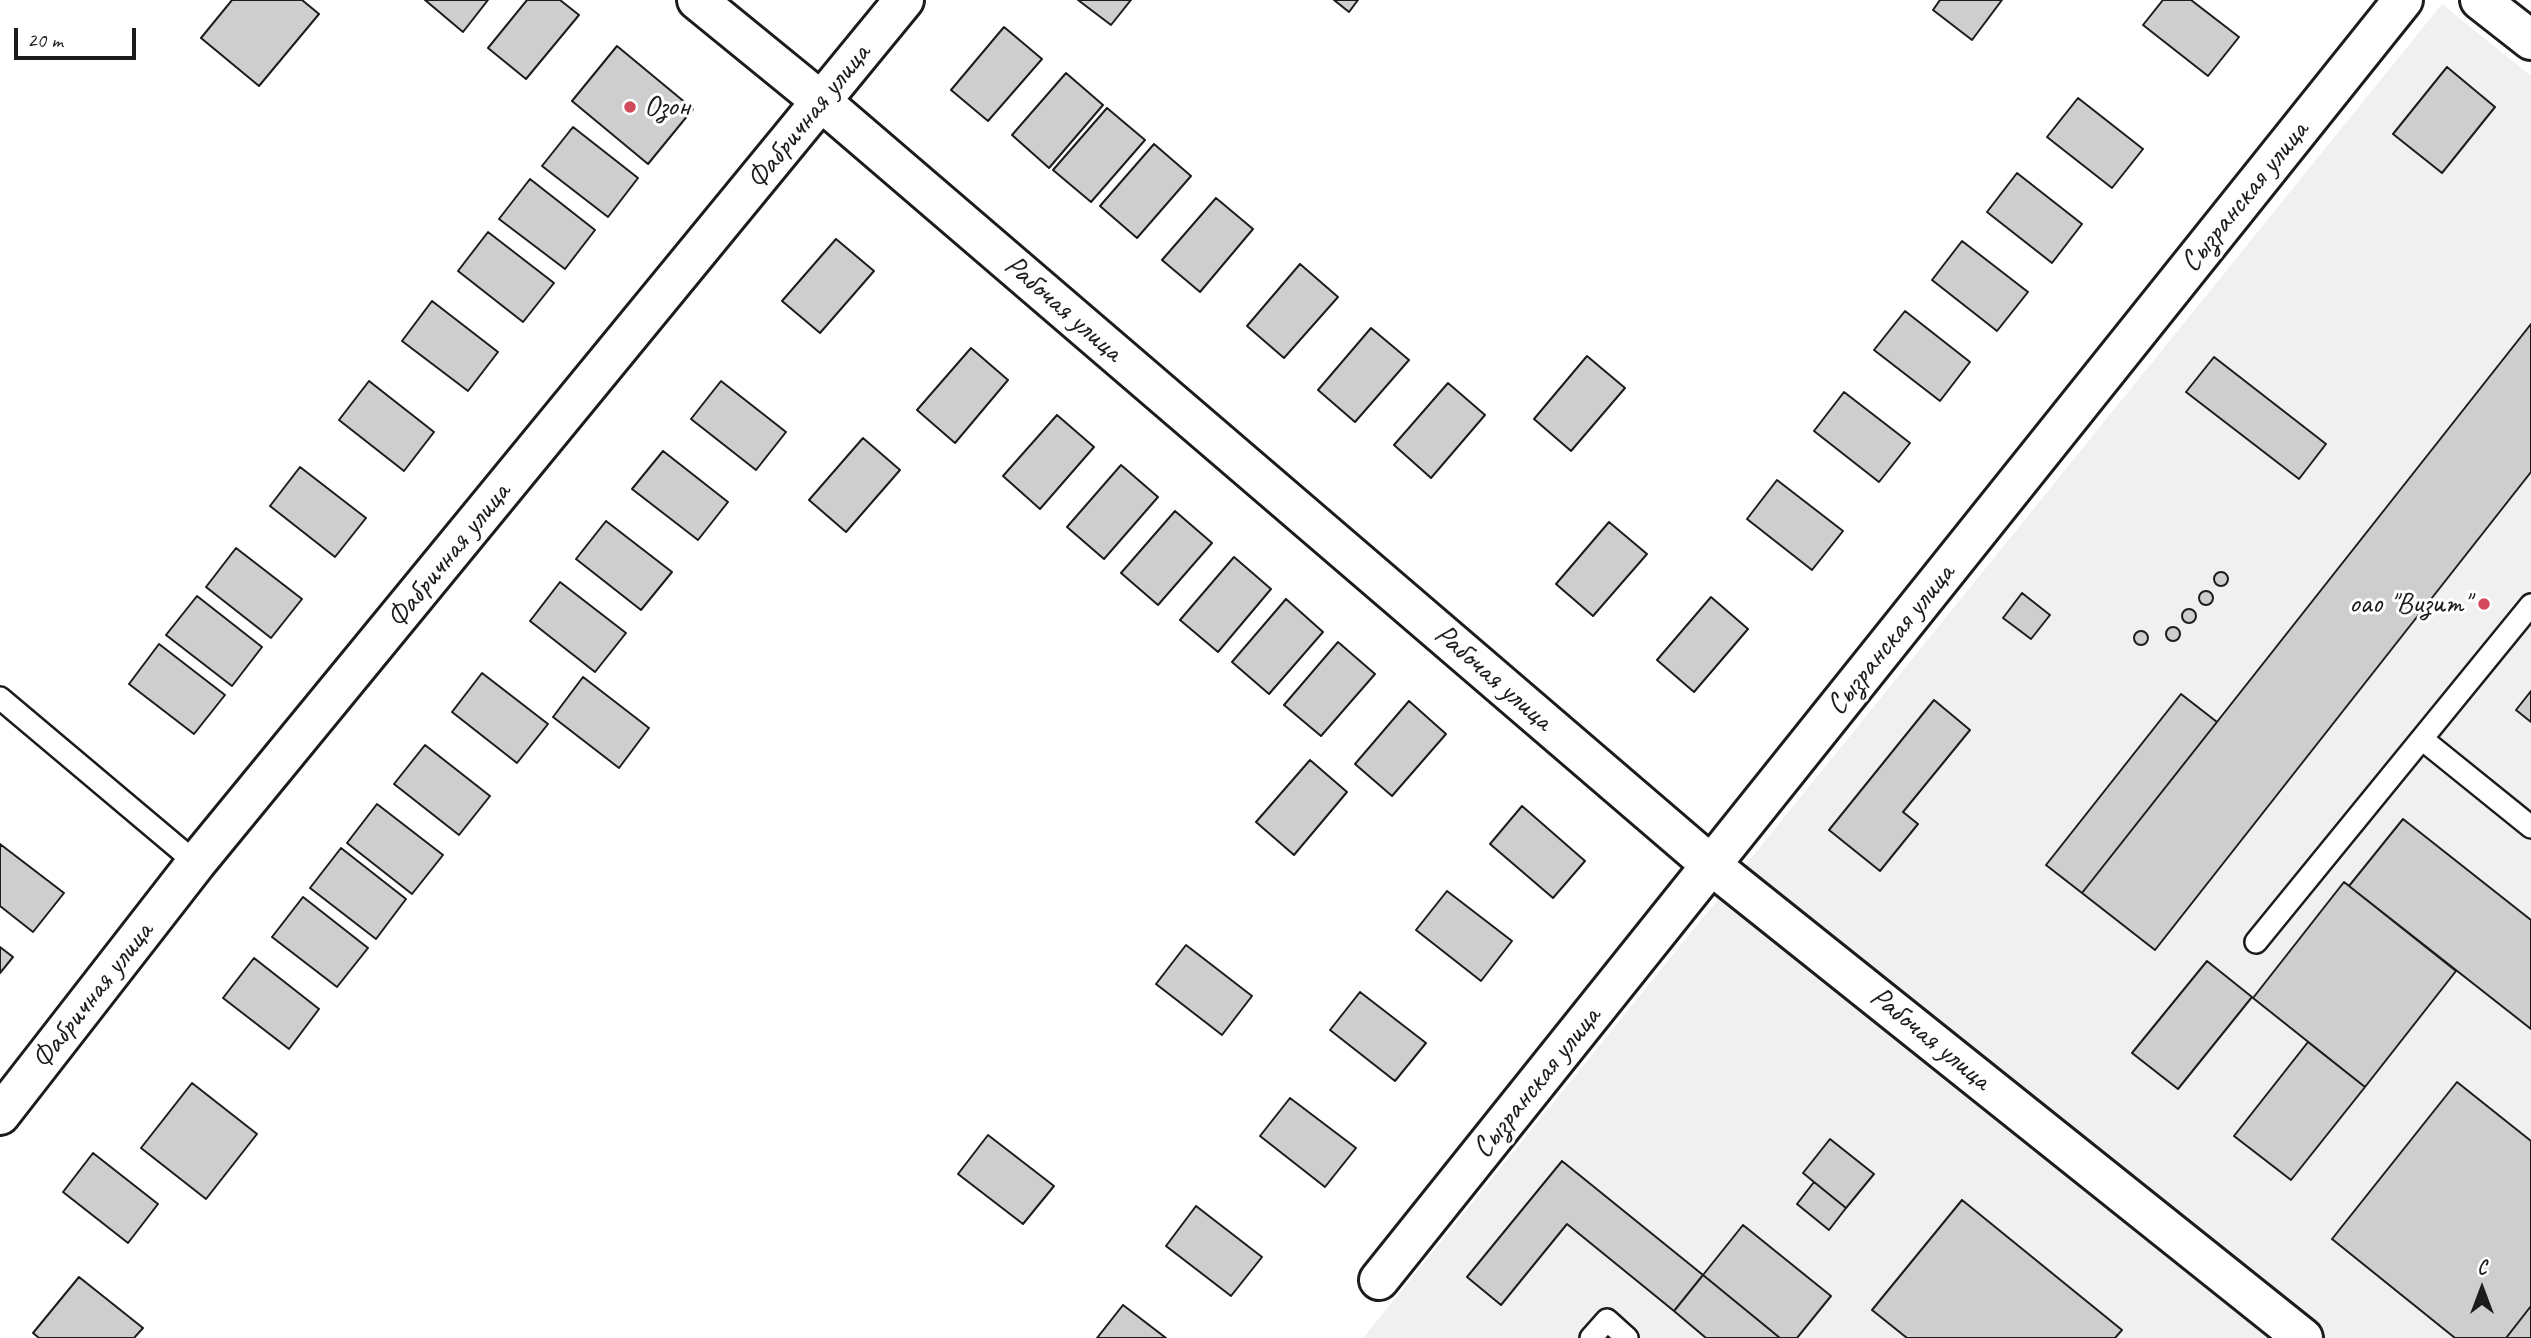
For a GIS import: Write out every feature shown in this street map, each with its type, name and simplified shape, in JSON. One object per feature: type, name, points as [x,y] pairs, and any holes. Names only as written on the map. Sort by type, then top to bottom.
[{"type":"street","name":"Рабочая улица","points":[[697,0],[822,102],[1711,865],[2303,1338]]},
{"type":"street","name":"Фабричная улица","points":[[0,1115],[196,863],[904,0]]},
{"type":"street","name":"Сызранская улица","points":[[1379,1280],[2403,0]]},
{"type":"street","points":[[2480,0],[2531,40]]},
{"type":"lane","points":[[2256,942],[2531,605]]},
{"type":"lane","points":[[0,698],[196,863]]},
{"type":"lane","points":[[2421,739],[2531,828]]},
{"type":"lane","points":[[1591,1338],[1607,1320],[1627,1338]]},
{"type":"shaded area","points":[[2442,4],[2531,76],[2531,1338],[1363,1338]]},
{"type":"building","points":[[232,0],[302,0],[319,14],[259,86],[201,38]]},
{"type":"building","points":[[425,0],[488,0],[463,32]]},
{"type":"building","points":[[527,0],[560,0],[579,15],[526,79],[488,48]]},
{"type":"building","points":[[1078,0],[1131,0],[1111,25]]},
{"type":"building","points":[[1334,0],[1358,0],[1349,12]]},
{"type":"building","points":[[1940,0],[2002,0],[1972,40],[1933,10]]},
{"type":"building","points":[[2163,0],[2191,0],[2239,37],[2208,76],[2143,25]]},
{"type":"building","points":[[1004,27],[1042,59],[988,121],[951,90]]},
{"type":"building","points":[[617,46],[693,109],[648,164],[572,101]]},
{"type":"building","points":[[2447,67],[2495,107],[2442,173],[2393,134]]},
{"type":"building","points":[[1066,73],[1103,105],[1049,168],[1012,135]]},
{"type":"building","points":[[2078,98],[2143,149],[2112,188],[2047,137]]},
{"type":"building","points":[[1107,108],[1145,140],[1091,202],[1053,170]]},
{"type":"building","points":[[573,127],[638,178],[608,217],[542,166]]},
{"type":"building","points":[[1154,144],[1191,176],[1137,238],[1100,206]]},
{"type":"building","points":[[2017,173],[2082,224],[2052,263],[1987,212]]},
{"type":"building","points":[[530,179],[595,230],[565,269],[499,219]]},
{"type":"building","points":[[1216,198],[1253,229],[1200,292],[1162,260]]},
{"type":"building","points":[[488,232],[554,283],[523,322],[458,271]]},
{"type":"building","points":[[836,239],[874,271],[820,333],[782,301]]},
{"type":"building","points":[[1962,241],[2028,292],[1997,331],[1932,280]]},
{"type":"building","points":[[1300,264],[1338,297],[1284,358],[1247,326]]},
{"type":"building","points":[[432,301],[498,352],[468,391],[402,341]]},
{"type":"building","points":[[1905,311],[1970,362],[1940,401],[1874,350]]},
{"type":"building","points":[[2531,324],[2531,472],[2155,950],[2082,893]]},
{"type":"building","points":[[1371,328],[1409,360],[1355,422],[1318,390]]},
{"type":"building","points":[[971,348],[1008,380],[955,443],[917,410]]},
{"type":"building","points":[[1587,356],[1625,388],[1571,451],[1534,419]]},
{"type":"building","points":[[2214,357],[2326,444],[2299,479],[2186,392]]},
{"type":"building","points":[[369,381],[434,432],[404,471],[339,420]]},
{"type":"building","points":[[721,381],[786,432],[756,470],[691,419]]},
{"type":"building","points":[[1448,383],[1485,415],[1431,478],[1394,445]]},
{"type":"building","points":[[1844,392],[1910,443],[1879,482],[1814,431]]},
{"type":"building","points":[[1057,415],[1094,447],[1040,509],[1003,476]]},
{"type":"building","points":[[863,438],[900,470],[846,532],[809,500]]},
{"type":"building","points":[[663,451],[728,502],[698,540],[632,489]]},
{"type":"building","points":[[1121,465],[1158,497],[1104,559],[1067,527]]},
{"type":"building","points":[[300,467],[366,518],[335,557],[270,506]]},
{"type":"building","points":[[1777,480],[1843,531],[1812,570],[1747,519]]},
{"type":"building","points":[[1175,511],[1212,543],[1158,605],[1121,573]]},
{"type":"building","points":[[606,521],[672,572],[641,610],[576,559]]},
{"type":"building","points":[[1609,522],[1647,554],[1593,616],[1556,584]]},
{"type":"building","points":[[236,548],[302,599],[271,638],[206,587]]},
{"type":"building","points":[[1234,557],[1271,589],[1218,652],[1180,620]]},
{"type":"building","points":[[2221,572],[2226,574],[2226,584],[2221,586],[2216,584],[2214,579],[2216,574]]},
{"type":"building","points":[[560,582],[626,633],[595,672],[530,621]]},
{"type":"building","points":[[2206,591],[2211,593],[2211,603],[2206,605],[2201,603],[2199,598],[2201,593]]},
{"type":"building","points":[[2022,593],[2050,615],[2031,639],[2003,618]]},
{"type":"building","points":[[197,596],[262,647],[232,686],[166,635]]},
{"type":"building","points":[[1711,597],[1748,629],[1694,692],[1657,660]]},
{"type":"building","points":[[1286,599],[1323,632],[1269,694],[1232,662]]},
{"type":"building","points":[[2189,609],[2194,611],[2194,621],[2189,623],[2184,621],[2182,616],[2184,611]]},
{"type":"building","points":[[2173,627],[2178,629],[2178,639],[2173,641],[2168,639],[2166,634],[2168,629]]},
{"type":"building","points":[[2138,631],[2144,631],[2148,638],[2144,645],[2138,645],[2134,641],[2134,635]]},
{"type":"building","points":[[1338,642],[1375,674],[1321,736],[1284,705]]},
{"type":"building","points":[[159,644],[225,695],[194,734],[129,684]]},
{"type":"building","points":[[482,673],[548,724],[517,763],[452,712]]},
{"type":"building","points":[[583,677],[649,728],[619,768],[553,717]]},
{"type":"building","points":[[2531,691],[2531,722],[2516,710]]},
{"type":"building","points":[[2181,694],[2217,722],[2082,893],[2046,865]]},
{"type":"building","points":[[1934,700],[1970,730],[1903,812],[1918,824],[1880,871],[1829,830]]},
{"type":"building","points":[[1409,701],[1446,734],[1392,796],[1355,764]]},
{"type":"building","points":[[425,745],[490,796],[459,835],[394,784]]},
{"type":"building","points":[[1310,760],[1347,792],[1294,855],[1256,822]]},
{"type":"building","points":[[377,804],[443,855],[412,894],[347,843]]},
{"type":"building","points":[[1522,806],[1585,861],[1553,898],[1490,844]]},
{"type":"building","points":[[2403,819],[2531,920],[2531,1029],[2349,886]]},
{"type":"building","points":[[0,844],[64,893],[33,932],[0,906]]},
{"type":"building","points":[[341,848],[406,899],[376,939],[310,888]]},
{"type":"building","points":[[2344,882],[2456,971],[2365,1087],[2253,998]]},
{"type":"building","points":[[1447,891],[1512,941],[1481,981],[1416,930]]},
{"type":"building","points":[[303,897],[368,948],[337,987],[272,937]]},
{"type":"building","points":[[1186,945],[1252,996],[1222,1035],[1156,984]]},
{"type":"building","points":[[0,947],[13,957],[0,973]]},
{"type":"building","points":[[254,958],[319,1009],[289,1049],[223,998]]},
{"type":"building","points":[[2207,961],[2252,997],[2178,1089],[2132,1053]]},
{"type":"building","points":[[1360,992],[1426,1043],[1395,1081],[1330,1030]]},
{"type":"building","points":[[2308,1042],[2365,1087],[2291,1180],[2234,1136]]},
{"type":"building","points":[[2457,1082],[2531,1141],[2531,1306],[2506,1338],[2455,1338],[2332,1239]]},
{"type":"building","points":[[192,1083],[257,1134],[206,1199],[141,1148]]},
{"type":"building","points":[[1290,1098],[1356,1148],[1325,1187],[1260,1136]]},
{"type":"building","points":[[988,1135],[1054,1186],[1023,1224],[958,1174]]},
{"type":"building","points":[[1830,1139],[1874,1174],[1846,1208],[1803,1173]]},
{"type":"building","points":[[93,1153],[158,1204],[128,1243],[63,1192]]},
{"type":"building","points":[[1562,1161],[1703,1275],[1674,1311],[1567,1224],[1501,1305],[1467,1277]]},
{"type":"building","points":[[1814,1182],[1846,1208],[1829,1230],[1797,1204]]},
{"type":"building","points":[[1962,1200],[2122,1330],[2115,1338],[1907,1338],[1872,1310]]},
{"type":"building","points":[[1196,1206],[1262,1257],[1231,1296],[1166,1246]]},
{"type":"building","points":[[1743,1225],[1831,1296],[1797,1338],[1780,1338],[1703,1275]]},
{"type":"building","points":[[1703,1275],[1780,1338],[1706,1338],[1674,1311]]},
{"type":"building","points":[[79,1277],[143,1328],[134,1338],[39,1338],[33,1333]]},
{"type":"building","points":[[1123,1305],[1166,1338],[1097,1338]]},
{"type":"building","points":[[2531,1306],[2531,1338],[2506,1338]]},
{"type":"place","name":"Озон","points":[[630,107]]},
{"type":"place","name":"оао \"Визит\"","points":[[2484,604]]}]
